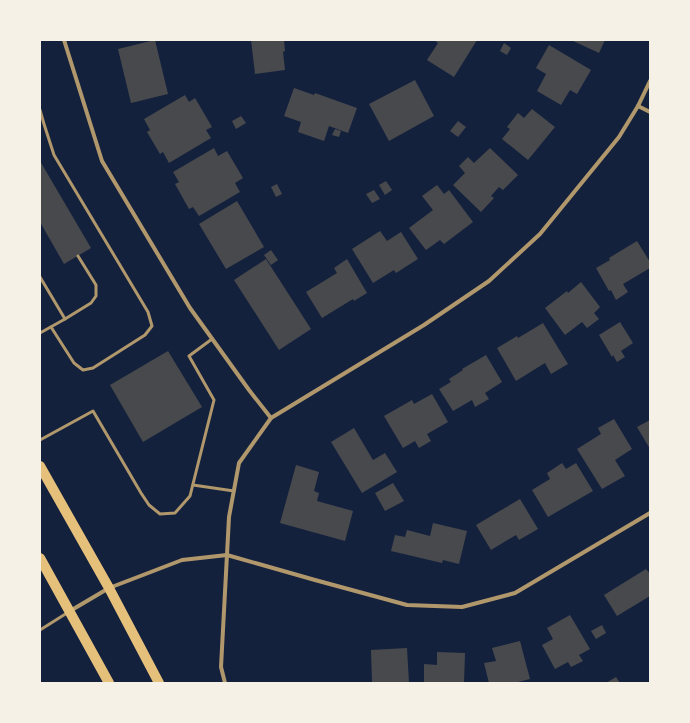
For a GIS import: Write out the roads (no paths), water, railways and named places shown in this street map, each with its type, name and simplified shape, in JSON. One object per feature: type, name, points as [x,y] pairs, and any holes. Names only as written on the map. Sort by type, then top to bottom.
[{"type":"main road","points":[[40,466],[109,588],[159,683]]},
{"type":"main road","points":[[40,558],[109,683]]},
{"type":"street","points":[[64,40],[102,161],[190,308],[271,418]]},
{"type":"street","points":[[225,683],[221,667],[229,517],[239,463],[271,418],[424,325],[489,281],[540,234],[619,137],[638,106],[650,81]]},
{"type":"street","points":[[638,106],[650,112]]},
{"type":"street","points":[[70,612],[109,588],[182,560],[227,555],[407,605],[462,607],[514,593],[650,513]]},
{"type":"lane","points":[[40,110],[54,155],[148,312],[152,326],[145,335],[93,368],[83,370],[74,363],[51,327]]},
{"type":"lane","points":[[40,333],[91,303],[96,296],[96,285],[78,256]]},
{"type":"lane","points":[[40,277],[65,319]]},
{"type":"lane","points":[[40,440],[92,411],[148,505],[160,514],[174,513],[190,496],[214,400],[189,356],[212,339]]},
{"type":"lane","points":[[193,484],[234,491]]},
{"type":"lane","points":[[40,630],[70,612]]}]
